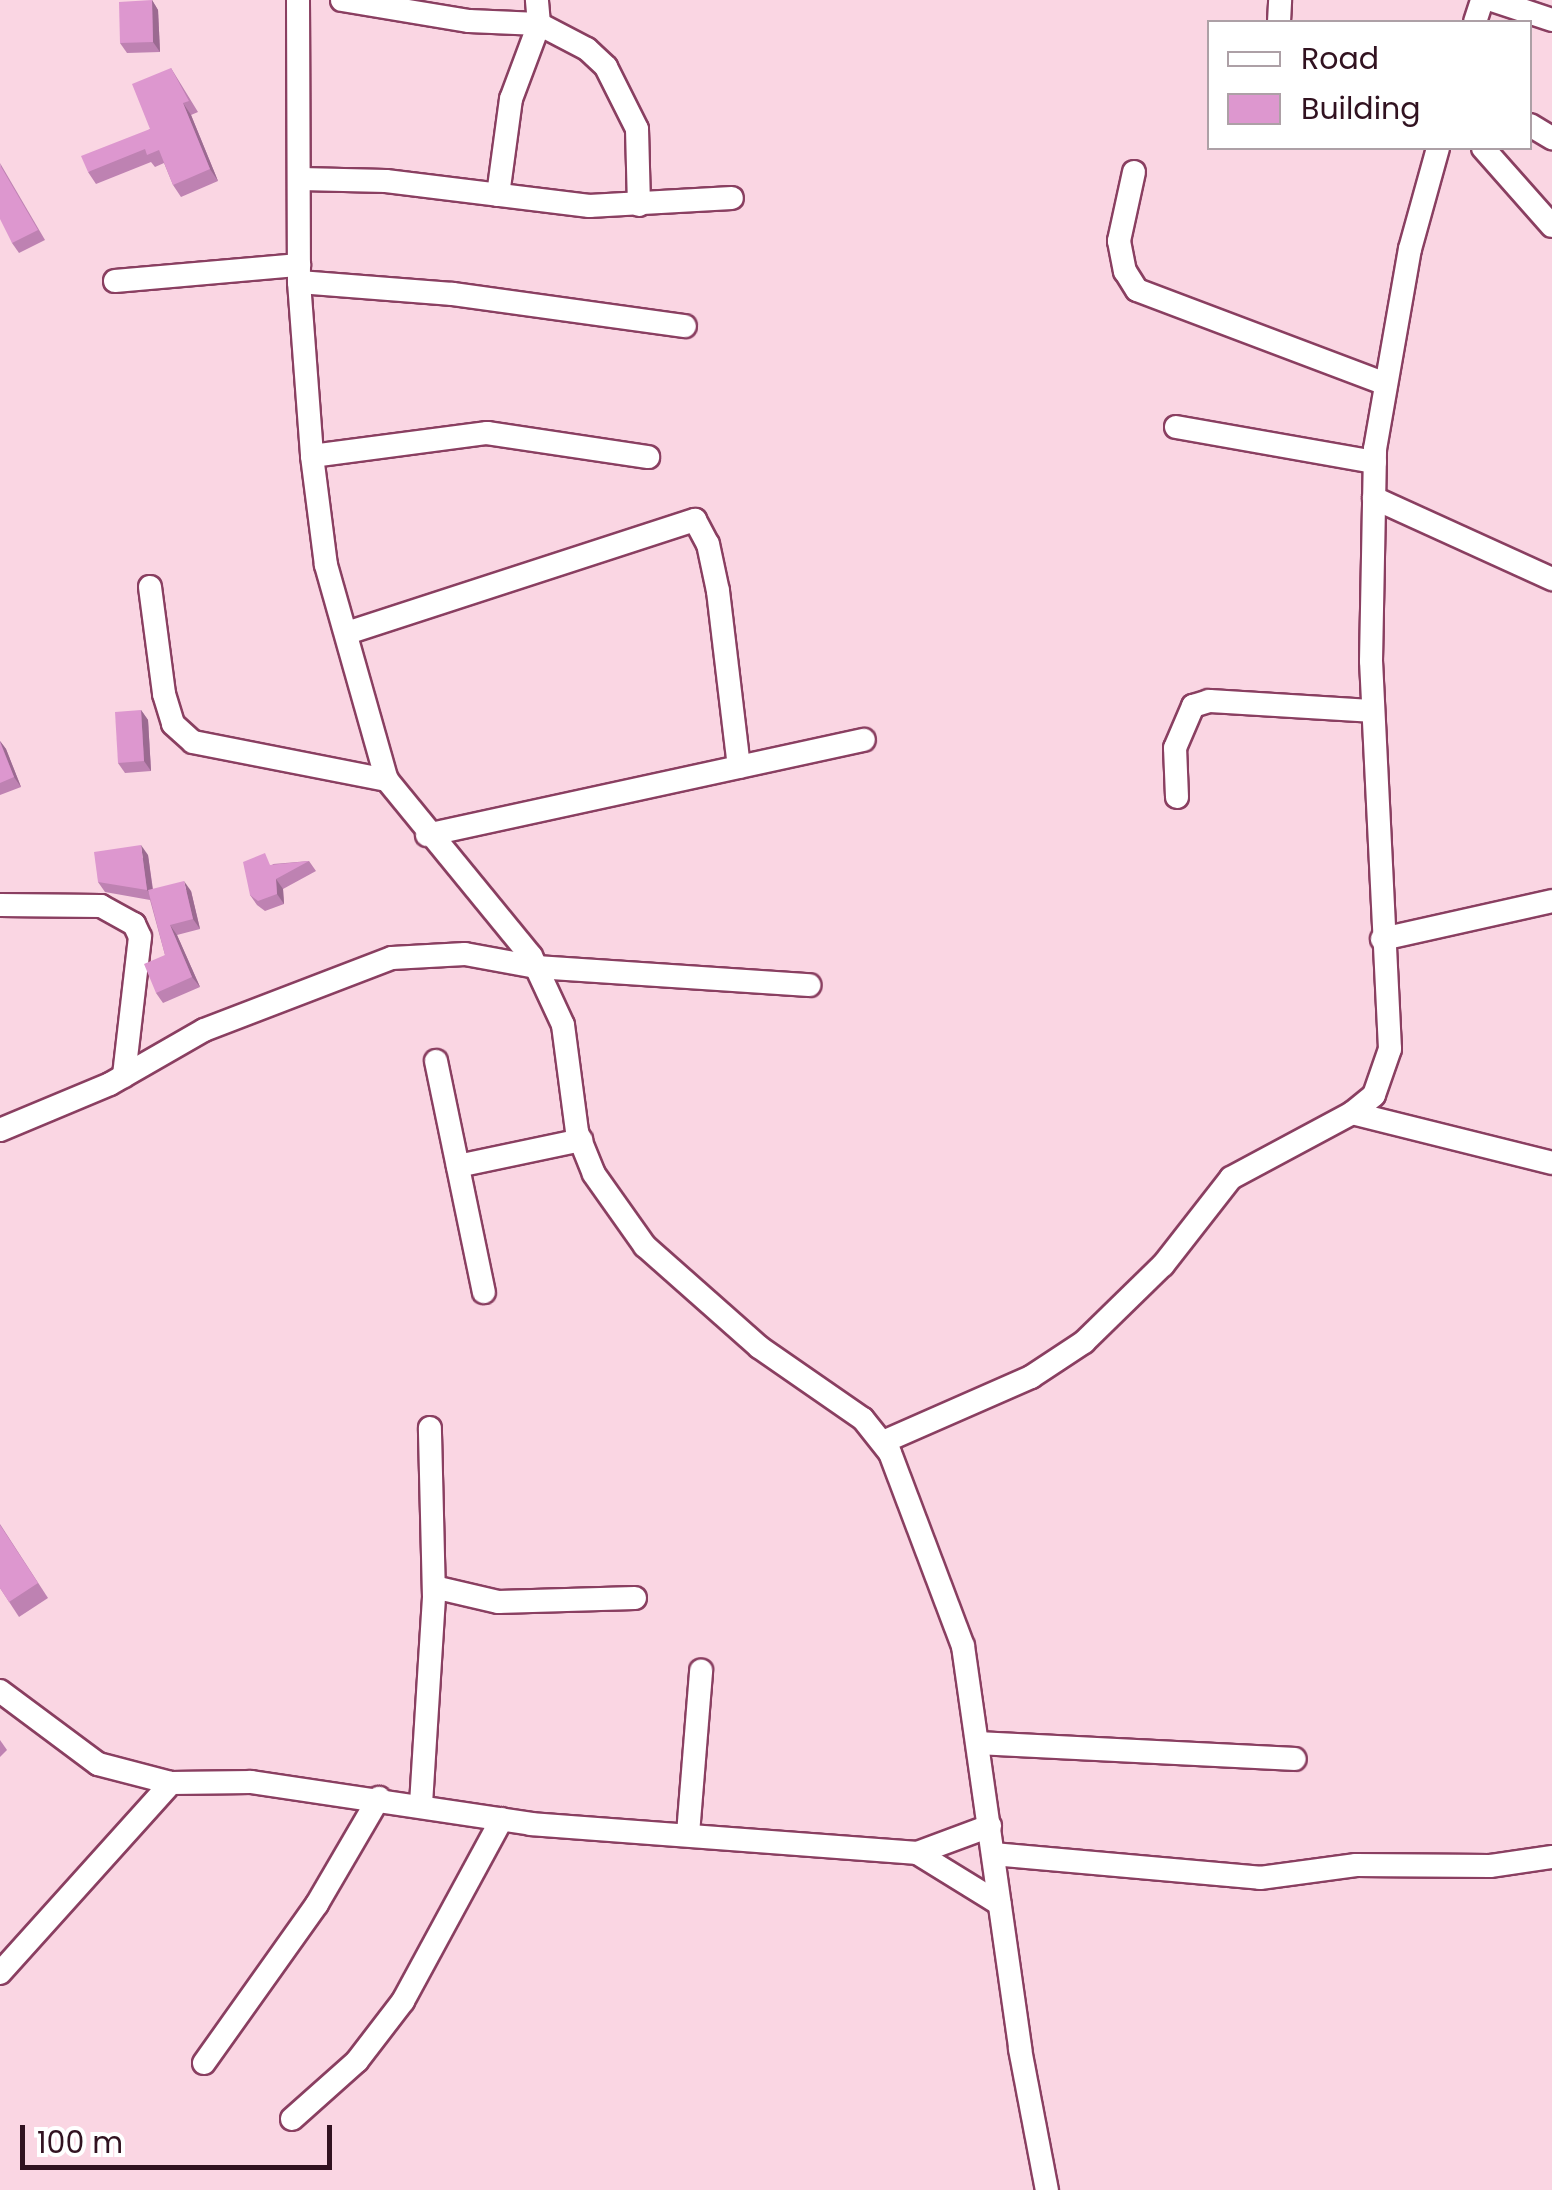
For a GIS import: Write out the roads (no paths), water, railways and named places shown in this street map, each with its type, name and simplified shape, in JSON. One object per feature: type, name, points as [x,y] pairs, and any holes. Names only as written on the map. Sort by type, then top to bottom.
[{"type":"street","points":[[298,0],[299,274],[312,456],[326,565],[350,632],[387,780],[536,967],[563,1025],[580,1140],[594,1174],[645,1246],[758,1347],[863,1418],[884,1442],[955,1618],[1047,2190]]},
{"type":"street","points":[[342,0],[469,21],[539,24],[587,49],[626,99],[637,129],[639,205]]},
{"type":"street","points":[[498,195],[511,99],[539,24],[537,0]]},
{"type":"street","points":[[1492,0],[1552,20]]},
{"type":"street","points":[[884,1442],[1030,1377],[1084,1342],[1163,1265],[1232,1178],[1352,1113],[1374,1094],[1390,1049],[1372,712],[1374,462],[1410,249],[1437,150]]},
{"type":"street","points":[[1486,150],[1552,226]]},
{"type":"street","points":[[1134,172],[1119,241],[1125,271],[1137,290],[1386,384]]},
{"type":"street","points":[[301,179],[386,181],[498,195],[639,205],[732,198]]},
{"type":"street","points":[[116,282],[299,274],[685,326]]},
{"type":"street","points":[[1176,427],[1374,462]]},
{"type":"street","points":[[312,456],[487,433],[648,457]]},
{"type":"street","points":[[1374,498],[1552,579]]},
{"type":"street","points":[[350,632],[696,520],[708,544],[718,590],[739,768]]},
{"type":"street","points":[[150,588],[164,694],[173,724],[193,742],[387,780]]},
{"type":"street","points":[[1176,797],[1175,748],[1193,706],[1210,701],[1372,712]]},
{"type":"street","points":[[427,835],[864,740]]},
{"type":"street","points":[[1382,938],[1552,901]]},
{"type":"street","points":[[0,905],[100,906],[134,924],[140,937],[124,1076]]},
{"type":"street","points":[[0,1130],[124,1076],[204,1030],[392,958],[465,954],[536,967],[809,985]]},
{"type":"street","points":[[436,1061],[484,1292]]},
{"type":"street","points":[[1352,1113],[1552,1163]]},
{"type":"street","points":[[458,1166],[580,1140]]},
{"type":"street","points":[[421,1804],[434,1587],[430,1428]]},
{"type":"street","points":[[434,1587],[498,1602],[635,1598]]},
{"type":"street","points":[[688,1834],[700,1672]]},
{"type":"street","points":[[2,1696],[98,1764],[172,1782],[252,1782],[502,1819],[917,1853],[990,1826]]},
{"type":"street","points":[[978,1743],[1295,1758]]},
{"type":"street","points":[[0,1973],[172,1782]]},
{"type":"street","points":[[204,2063],[318,1904],[379,1798]]},
{"type":"street","points":[[292,2119],[357,2061],[404,2001],[502,1819]]},
{"type":"street","points":[[917,1853],[1000,1904]]},
{"type":"street","points":[[993,1854],[1260,1878],[1356,1866],[1490,1866],[1552,1857]]}]
